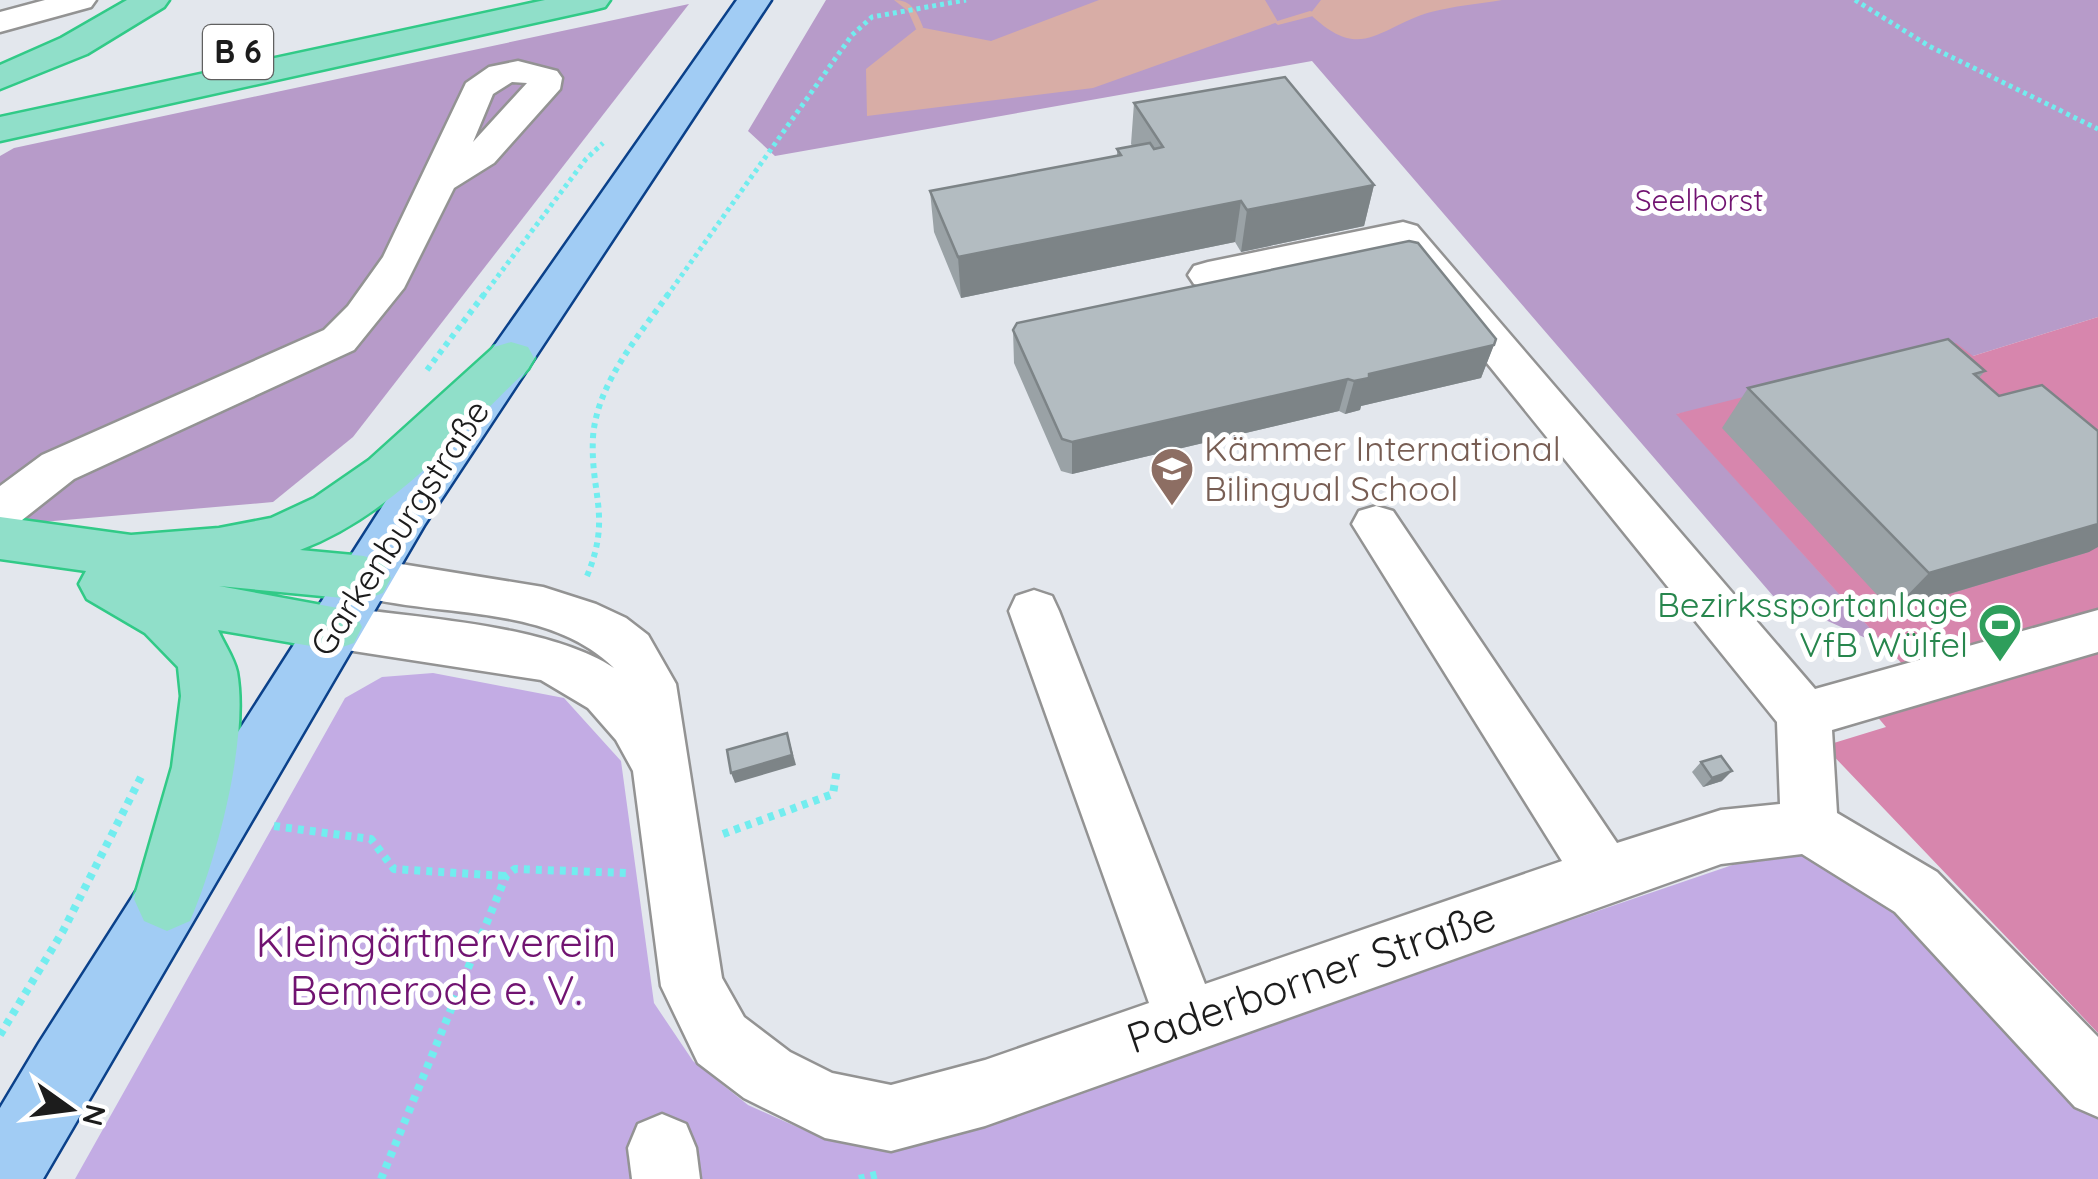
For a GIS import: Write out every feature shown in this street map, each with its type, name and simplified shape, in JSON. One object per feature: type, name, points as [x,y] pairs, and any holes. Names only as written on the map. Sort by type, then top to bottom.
[{"type":"highway","points":[[0,78],[74,46],[152,0]]},
{"type":"highway","name":"B 6","points":[[0,104],[477,0]]},
{"type":"highway","name":"B 6","points":[[0,129],[594,0]]},
{"type":"highway","points":[[0,142],[131,98]]},
{"type":"highway","points":[[0,565],[118,570],[230,548],[301,529],[345,505],[371,484],[511,358]]},
{"type":"highway","points":[[0,538],[118,570],[269,619],[349,603]]},
{"type":"highway","points":[[118,570],[196,644],[210,665],[213,719],[167,899]]},
{"type":"main road","name":"Garkenburgstraße","points":[[1,1179],[64,1068],[349,603],[754,0]]},
{"type":"street","points":[[0,22],[80,0]]},
{"type":"street","points":[[0,511],[58,467],[339,340],[379,299],[434,186]]},
{"type":"street","points":[[1208,275],[1403,234],[1804,716],[1809,827],[1916,892],[2098,1084]]},
{"type":"street","points":[[1376,524],[1604,874]]},
{"type":"street","name":"Paderborner Straße","points":[[349,603],[568,613],[601,628],[632,652],[649,684],[692,986],[721,1040],[767,1075],[825,1105],[891,1118],[985,1092],[1604,874],[1721,838],[1809,827]]},
{"type":"street","name":"Paderborner Straße","points":[[349,603],[578,672],[607,692],[635,723],[664,772]]},
{"type":"street","points":[[1034,610],[1188,1019]]},
{"type":"street","points":[[545,660],[568,613]]},
{"type":"street","points":[[1804,716],[2098,631]]},
{"type":"path","points":[[568,613],[599,552],[605,518],[595,446],[596,418],[606,390],[630,348],[852,35],[872,17],[966,0]]},
{"type":"path","points":[[1855,0],[1928,46],[2098,129]]},
{"type":"path","points":[[421,379],[586,159],[611,136]]},
{"type":"path","points":[[381,1179],[506,876],[515,869],[676,862],[834,794],[837,769]]},
{"type":"path","points":[[216,819],[371,839],[394,869],[506,876]]},
{"type":"green space","name":"Seelhorst","points":[[826,0],[2098,0],[2098,317],[1973,356],[1677,414],[1888,648],[1774,597],[1312,61],[775,156],[748,131]]},
{"type":"green space","points":[[689,4],[353,437],[273,502],[42,522],[0,512],[0,156],[14,148]]},
{"type":"green space","name":"Kleingärtnerverein Bemerode e. V.","points":[[433,673],[564,698],[621,761],[654,1003],[693,1061],[748,1105],[813,1134],[916,1143],[1753,858],[1815,853],[1903,906],[2098,1115],[2098,1179],[75,1179],[345,698],[382,677]]},
{"type":"shaded area","points":[[1099,0],[1265,0],[1278,22],[1093,88],[867,116],[866,69],[919,27],[991,41]]},
{"type":"shaded area","points":[[1321,0],[1502,0],[1431,12],[1357,39],[1343,37],[1310,14]]},
{"type":"shaded area","name":"Bezirkssportanlage VfB Wülfel","points":[[2098,317],[2098,1033],[1824,746],[1886,727],[1859,695],[1914,677],[1676,414],[1956,343],[1973,356]]},
{"type":"building","points":[[1285,77],[1374,185],[1247,210],[1241,201],[958,257],[930,191],[1121,155],[1117,149],[1150,143],[1154,149],[1163,147],[1134,103]]},
{"type":"building","points":[[1409,241],[1418,243],[1496,339],[1494,345],[1369,374],[1369,378],[1348,379],[1072,442],[1062,439],[1013,330],[1017,323]]},
{"type":"building","points":[[1948,339],[1985,371],[1974,374],[1999,396],[2042,385],[2098,431],[2098,524],[1929,573],[1748,388]]},
{"type":"building","points":[[787,733],[792,755],[731,773],[727,750]]},
{"type":"building","points":[[1721,756],[1732,771],[1712,778],[1701,762]]},
{"type":"waterway","points":[[898,0],[912,10],[919,27]]},
{"type":"waterway","points":[[1278,22],[1310,14]]},
{"type":"place","name":"Kämmer International Bilingual School","points":[[1172,507]]},
{"type":"place","name":"Bezirkssportanlage VfB Wülfel","points":[[2000,663]]}]
